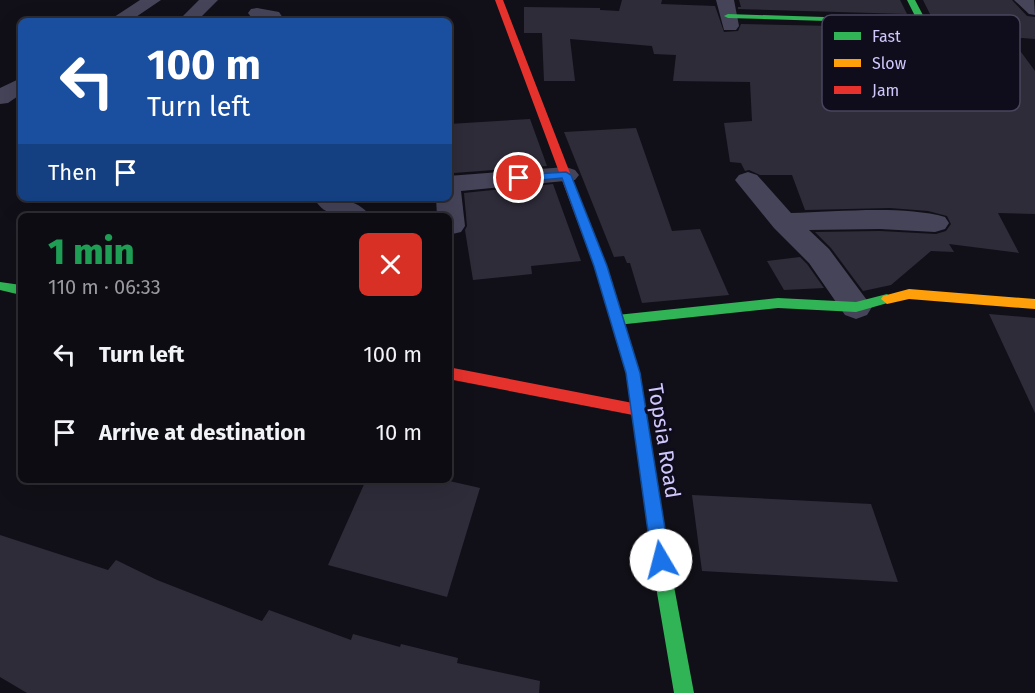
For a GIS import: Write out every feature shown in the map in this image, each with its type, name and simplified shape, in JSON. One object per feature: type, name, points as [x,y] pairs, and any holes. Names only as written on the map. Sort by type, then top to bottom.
[{"type":"street","points":[[122,18],[152,0]]},
{"type":"street","points":[[190,18],[209,0]]},
{"type":"street","name":"Topsia Road","points":[[499,0],[600,266],[633,373],[664,581],[684,693]]},
{"type":"street","points":[[911,0],[919,15]]},
{"type":"street","points":[[1023,0],[1035,10]]},
{"type":"street","points":[[257,13],[274,18]]},
{"type":"street","points":[[728,14],[822,18]]},
{"type":"street","points":[[0,98],[18,86]]},
{"type":"street","points":[[452,184],[566,175]]},
{"type":"street","points":[[748,180],[784,222],[819,256],[856,307]]},
{"type":"street","points":[[329,201],[350,213]]},
{"type":"street","points":[[784,222],[880,220],[935,223]]},
{"type":"street","points":[[0,286],[18,289]]},
{"type":"street","points":[[617,320],[778,303],[856,307],[909,294],[1035,304]]},
{"type":"street","points":[[452,374],[638,410]]},
{"type":"building","points":[[622,0],[662,0],[661,4],[715,6],[724,32],[738,31],[741,24],[822,26],[822,111],[1020,111],[1020,51],[1035,71],[1035,214],[998,213],[1019,253],[949,244],[954,252],[931,251],[891,285],[863,291],[831,248],[815,232],[880,231],[936,234],[946,231],[951,224],[947,216],[928,211],[890,208],[805,210],[792,175],[760,175],[749,170],[745,171],[741,163],[730,162],[724,123],[752,121],[750,82],[673,81],[676,55],[654,54],[652,46],[570,39],[575,81],[544,81],[542,33],[524,33],[524,7],[600,8],[600,10],[619,11]]},
{"type":"building","points":[[739,0],[900,0],[907,14],[738,9],[741,7]]},
{"type":"building","points":[[923,0],[1012,0],[1027,16],[1035,17],[1035,39],[1020,38],[1020,15],[930,15]]},
{"type":"building","points":[[530,119],[547,166],[454,173],[452,124]]},
{"type":"building","points":[[636,128],[672,231],[700,229],[729,295],[642,303],[630,263],[627,263],[624,256],[614,257],[564,132]]},
{"type":"building","points":[[553,184],[581,261],[531,266],[532,274],[473,280],[465,230],[467,226],[464,193]]},
{"type":"building","points":[[800,257],[824,288],[784,290],[767,261]]},
{"type":"building","points":[[989,314],[1035,318],[1035,413]]},
{"type":"building","points":[[452,482],[480,488],[447,597],[328,565],[365,483]]},
{"type":"building","points":[[692,495],[871,504],[898,582],[702,571]]},
{"type":"building","points":[[0,535],[108,570],[116,560],[157,580],[262,621],[269,610],[351,640],[353,634],[400,647],[401,644],[458,658],[457,663],[540,681],[539,693],[27,693],[0,677]]},
{"type":"traffic: fast","points":[[911,0],[919,15]]},
{"type":"traffic: fast","points":[[728,16],[822,19]]},
{"type":"traffic: fast","points":[[0,286],[18,289]]},
{"type":"traffic: fast","points":[[617,320],[778,303],[856,307],[887,299]]},
{"type":"traffic: fast","points":[[625,347],[633,373],[664,581],[684,693]]},
{"type":"traffic: slow","points":[[887,299],[909,294],[1035,304]]},
{"type":"traffic: jam","points":[[499,0],[600,266],[625,347]]},
{"type":"traffic: jam","points":[[452,374],[638,410]]},
{"type":"route","points":[[519,178],[566,175],[600,266],[633,373],[661,560]]}]
